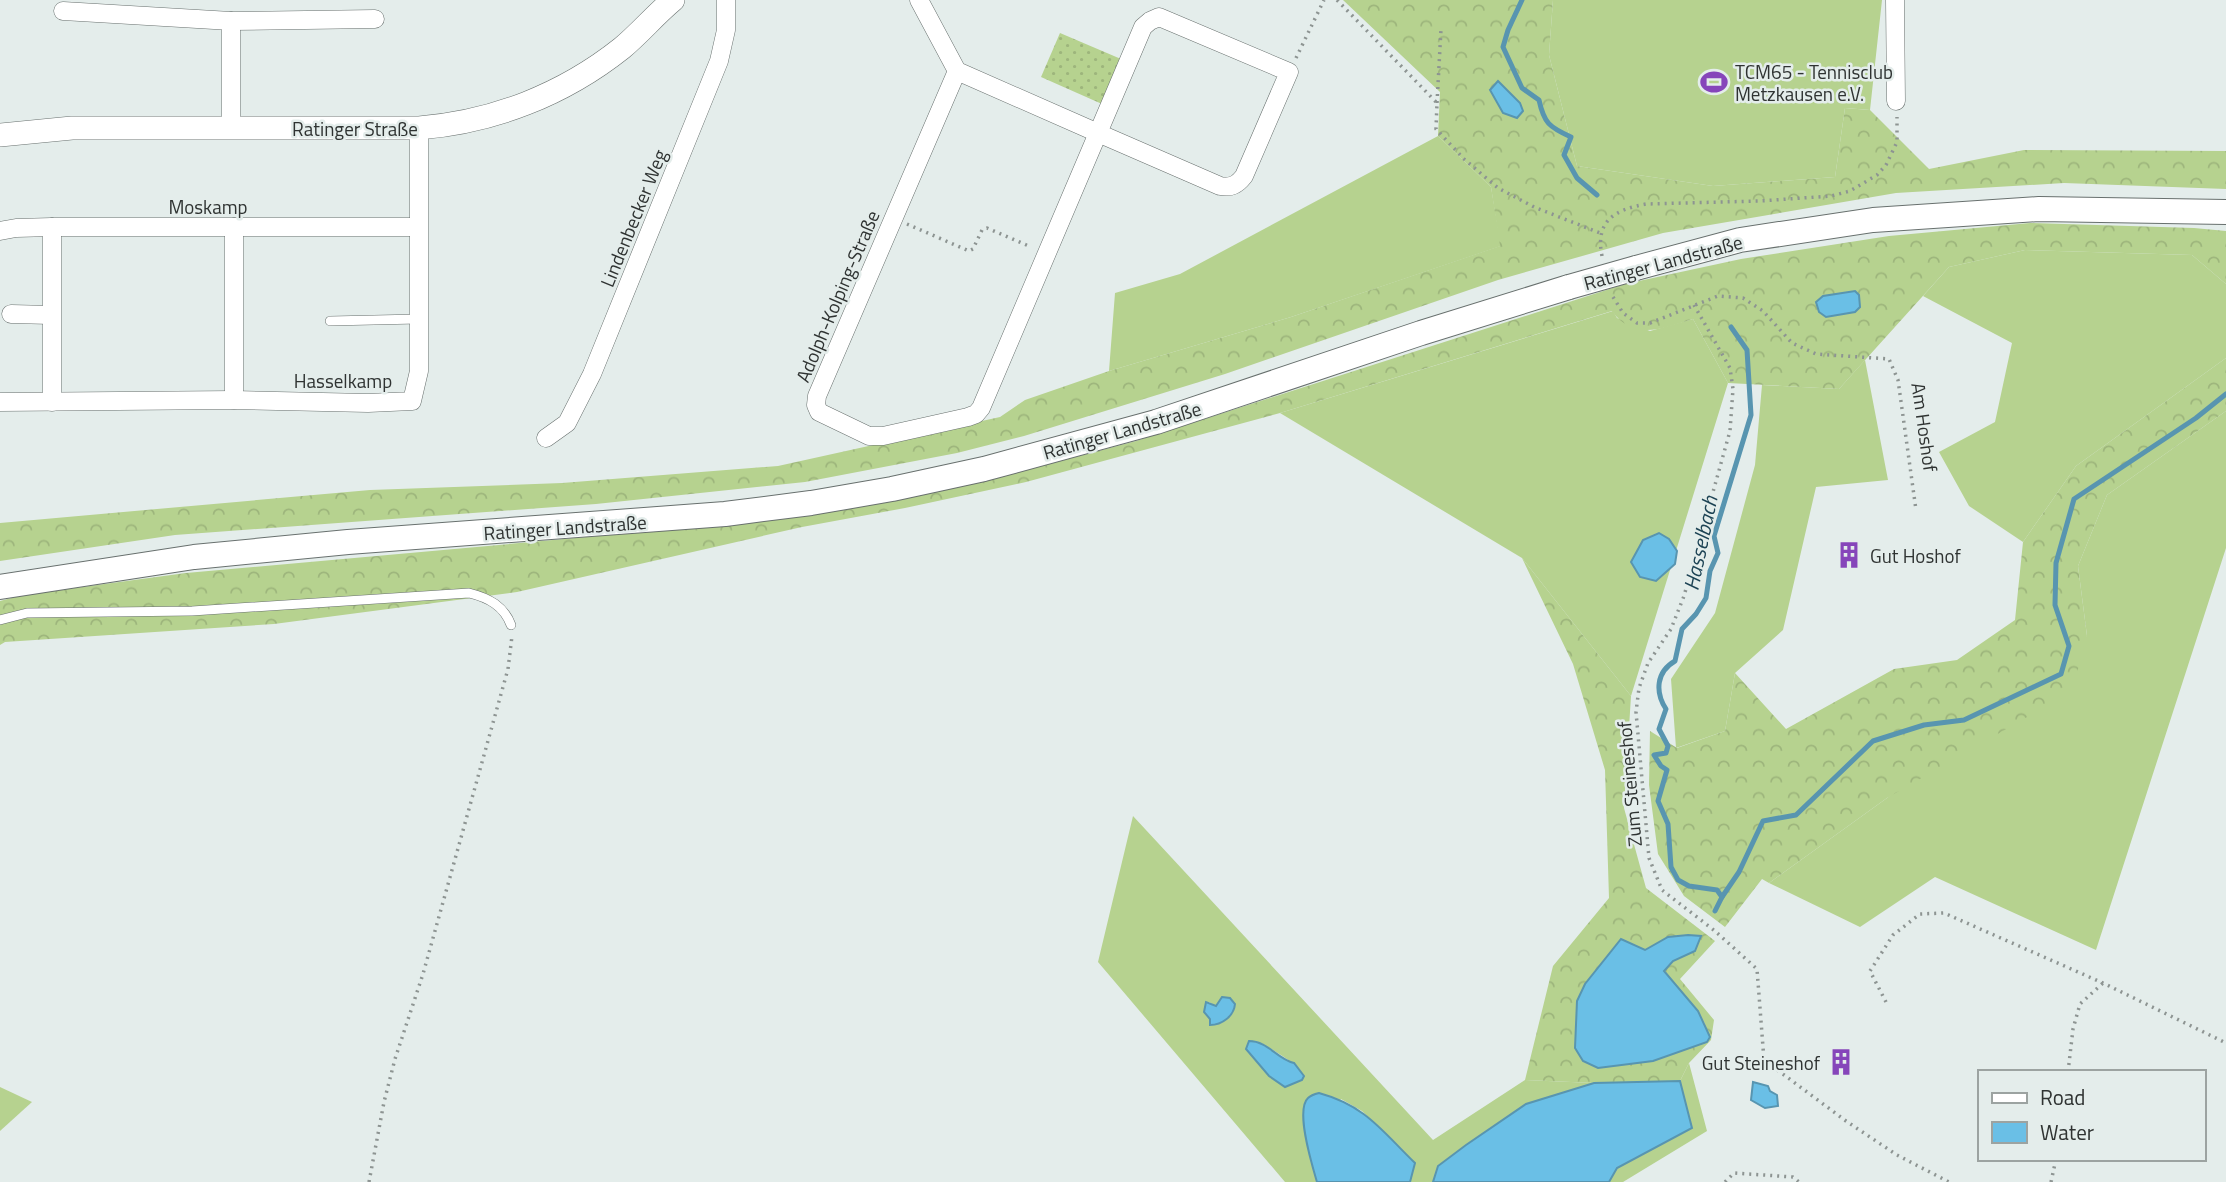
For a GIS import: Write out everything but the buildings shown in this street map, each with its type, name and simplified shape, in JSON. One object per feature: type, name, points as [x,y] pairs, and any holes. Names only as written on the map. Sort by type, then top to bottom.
[{"type":"main road","name":"Ratinger Landstraße","points":[[0,587],[194,557],[348,542],[725,514],[892,489],[997,466],[1156,422],[1421,333],[1569,287],[1740,240],[1873,220],[2039,209],[2226,212]]},
{"type":"street","name":"Ratinger Straße","points":[[0,135],[72,128],[439,127],[494,115],[564,88],[625,46],[673,0]]},
{"type":"street","name":"Lindenbecker Weg","points":[[547,438],[568,423],[592,374],[719,61],[726,30],[726,0]]},
{"type":"street","points":[[919,0],[957,71],[1220,186],[1229,187],[1239,183],[1244,176],[1289,72]]},
{"type":"street","points":[[1895,0],[1896,101]]},
{"type":"street","points":[[63,11],[230,21],[375,19]]},
{"type":"street","name":"Adolph-Kolping-Straße","points":[[957,71],[817,396],[816,405],[825,417],[869,436],[883,436],[976,414],[981,408],[1143,27],[1150,20],[1159,17],[1289,72]]},
{"type":"street","points":[[230,21],[231,128]]},
{"type":"street","name":"Hasselkamp","points":[[0,402],[412,401],[419,371],[419,128]]},
{"type":"street","points":[[52,227],[52,402]]},
{"type":"street","name":"Moskamp","points":[[0,231],[52,227],[417,227]]},
{"type":"street","points":[[234,227],[234,400]]},
{"type":"street","points":[[11,314],[51,315]]},
{"type":"lane","points":[[330,321],[418,319]]},
{"type":"lane","points":[[0,620],[27,613],[192,611],[469,593],[484,596],[502,608],[511,625]]},
{"type":"path","points":[[1289,72],[1324,0]]},
{"type":"path","points":[[1337,0],[1437,103]]},
{"type":"path","points":[[1441,29],[1436,129],[1487,179],[1524,202],[1600,233]]},
{"type":"path","points":[[1601,251],[1600,233],[1607,222],[1630,207],[1646,204],[1831,196],[1850,191],[1877,175],[1893,152],[1897,131],[1896,101]]},
{"type":"path","points":[[892,218],[969,251],[973,249],[982,229],[987,228],[1046,254]]},
{"type":"path","points":[[1611,294],[1623,313],[1637,323],[1650,323],[1694,305]]},
{"type":"path","name":"Am Hoshof","points":[[1694,305],[1718,296],[1743,298],[1763,310],[1792,343],[1816,354],[1889,359],[1898,380],[1916,510]]},
{"type":"path","name":"Zum Steineshof","points":[[1694,305],[1730,368],[1733,389],[1730,431],[1684,596],[1671,629],[1648,663],[1639,688],[1636,712],[1649,858],[1662,890],[1757,969],[1765,1060],[1887,1149],[1949,1182]]},
{"type":"path","points":[[369,1182],[387,1091],[435,932],[508,669],[511,625]]},
{"type":"path","points":[[1886,1002],[1870,971],[1893,935],[1920,914],[1944,913],[2103,983],[2226,1042]]},
{"type":"path","points":[[2068,1070],[2073,1029],[2080,1004],[2103,983]]},
{"type":"path","points":[[2051,1182],[2056,1161]]},
{"type":"path","points":[[1725,1182],[1734,1173],[1793,1177],[1799,1182]]},
{"type":"green space","points":[[1343,0],[1553,0],[1549,55],[1577,166],[1713,186],[1835,177],[1845,108],[1870,110],[1929,169],[2024,150],[2226,151],[2226,189],[2064,183],[1896,193],[1663,233],[1498,280],[1225,374],[1024,436],[957,453],[805,482],[596,504],[175,535],[0,561],[0,523],[370,490],[562,483],[778,466],[1000,417],[1025,400],[1109,371],[1291,317],[1500,246],[1491,187],[1438,136],[1440,92]]},
{"type":"green space","name":"TCM65 - Tennisclub Metzkausen e.V.","points":[[1553,0],[1882,0],[1870,110],[1845,108],[1835,177],[1713,186],[1577,166],[1549,55]]},
{"type":"green space","points":[[1060,33],[1121,59],[1102,104],[1041,77]]},
{"type":"green space","points":[[1438,136],[1491,187],[1501,246],[1291,317],[1109,371],[1115,293],[1180,274]]},
{"type":"green space","points":[[2030,223],[2226,231],[2226,284],[2192,255],[2025,250],[1949,267],[1839,389],[1728,383],[1693,319],[1660,329],[1640,330],[1621,321],[1612,311],[1280,413],[1026,482],[802,527],[517,592],[274,624],[5,642],[0,645],[0,601],[23,595],[186,573],[709,526],[1007,475],[1136,441],[1625,284],[1741,259],[1889,236]]},
{"type":"green space","points":[[2025,250],[2192,255],[2226,284],[2226,358],[2076,466],[2023,542],[1969,506],[1939,452],[1995,422],[2012,343],[1923,296],[1949,267]]},
{"type":"green space","points":[[1613,311],[1617,318],[1650,331],[1693,319],[1728,383],[1631,696],[1522,558],[1280,413]]},
{"type":"green space","points":[[2226,358],[2226,411],[2107,495],[2078,566],[2087,636],[2072,691],[1887,798],[1769,883],[1762,879],[1725,927],[1684,896],[1658,854],[1649,785],[1650,731],[1677,748],[1725,731],[1735,673],[1786,729],[1894,669],[1957,660],[2015,620],[2023,542],[2076,466]]},
{"type":"green space","points":[[1865,360],[1888,480],[1816,487],[1783,630],[1735,673],[1725,731],[1676,748],[1671,679],[1715,613],[1755,465],[1762,385],[1839,389]]},
{"type":"green space","points":[[2226,411],[2226,548],[2096,950],[1935,877],[1860,927],[1769,883],[1887,798],[2087,636],[2078,566],[2107,495]]},
{"type":"green space","points":[[1522,558],[1631,696],[1624,808],[1646,888],[1715,941],[1680,979],[1714,1020],[1711,1040],[1689,1063],[1680,1081],[1594,1083],[1525,1080],[1553,966],[1609,898],[1605,770],[1573,664]],"holes":[[[1668,937],[1695,951],[1673,961],[1664,971],[1698,1011],[1705,1024],[1707,1042],[1690,1047],[1577,1001],[1585,984],[1621,939],[1645,950]]]},
{"type":"green space","points":[[1133,816],[1433,1140],[1525,1080],[1594,1083],[1526,1104],[1438,1166],[1433,1182],[1410,1182],[1414,1163],[1362,1111],[1341,1099],[1308,1148],[1317,1182],[1285,1182],[1098,962]],"holes":[[[1222,997],[1230,998],[1210,1025],[1210,1019],[1204,1012],[1209,1002],[1216,1006]],[[1261,1043],[1289,1060],[1301,1071],[1275,1081],[1246,1049]]]},
{"type":"green space","points":[[1689,1063],[1707,1131],[1623,1182],[1609,1182],[1617,1168],[1692,1128],[1680,1081]]},
{"type":"green space","points":[[0,1087],[32,1102],[0,1131]]},
{"type":"water","points":[[1498,81],[1520,103],[1523,111],[1517,118],[1503,113],[1490,90]]},
{"type":"water","points":[[1855,291],[1859,295],[1860,307],[1855,312],[1826,317],[1819,312],[1816,302],[1823,296]]},
{"type":"water","points":[[1659,533],[1669,539],[1677,551],[1675,564],[1656,581],[1640,577],[1631,562],[1643,540]]},
{"type":"water","points":[[1701,936],[1695,951],[1673,961],[1664,971],[1698,1011],[1710,1037],[1707,1042],[1653,1061],[1598,1068],[1583,1061],[1575,1048],[1577,1001],[1585,984],[1621,939],[1645,950],[1668,937]]},
{"type":"water","points":[[1222,997],[1230,998],[1235,1004],[1234,1008],[1227,1019],[1210,1025],[1210,1019],[1204,1012],[1206,1002],[1216,1006]]},
{"type":"water","points":[[1249,1041],[1262,1044],[1294,1063],[1304,1076],[1302,1080],[1285,1087],[1269,1076],[1246,1049]]},
{"type":"water","points":[[1680,1081],[1692,1128],[1617,1168],[1609,1182],[1433,1182],[1438,1166],[1526,1104],[1594,1083]]},
{"type":"water","points":[[1753,1082],[1768,1086],[1770,1091],[1777,1095],[1778,1106],[1765,1108],[1751,1100]]},
{"type":"water","points":[[1319,1093],[1349,1105],[1372,1120],[1415,1163],[1410,1182],[1317,1182],[1303,1114],[1308,1098]]},
{"type":"waterway","name":"Hasselbach","points":[[1522,0],[1503,47],[1522,88],[1539,100],[1549,123],[1571,137],[1564,155],[1577,178],[1597,195]]},
{"type":"waterway","name":"Hasselbach","points":[[1715,911],[1722,897],[1717,890],[1689,886],[1678,880],[1671,867],[1668,824],[1658,801],[1667,770],[1654,755],[1666,753],[1668,746],[1659,729],[1666,709],[1660,696],[1659,683],[1664,671],[1675,661],[1682,629],[1706,598],[1710,571],[1718,553],[1714,536],[1751,415],[1747,350],[1731,327]]},
{"type":"waterway","points":[[1722,897],[1739,872],[1763,821],[1796,815],[1873,741],[1924,725],[1964,720],[2061,674],[2069,646],[2055,605],[2056,563],[2074,499],[2196,418],[2226,394]]},
{"type":"place","name":"TCM65 - Tennisclub Metzkausen e.V.","points":[[1714,82]]},
{"type":"place","name":"Gut Hoshof","points":[[1849,555]]},
{"type":"place","name":"Gut Steineshof","points":[[1841,1062]]}]
